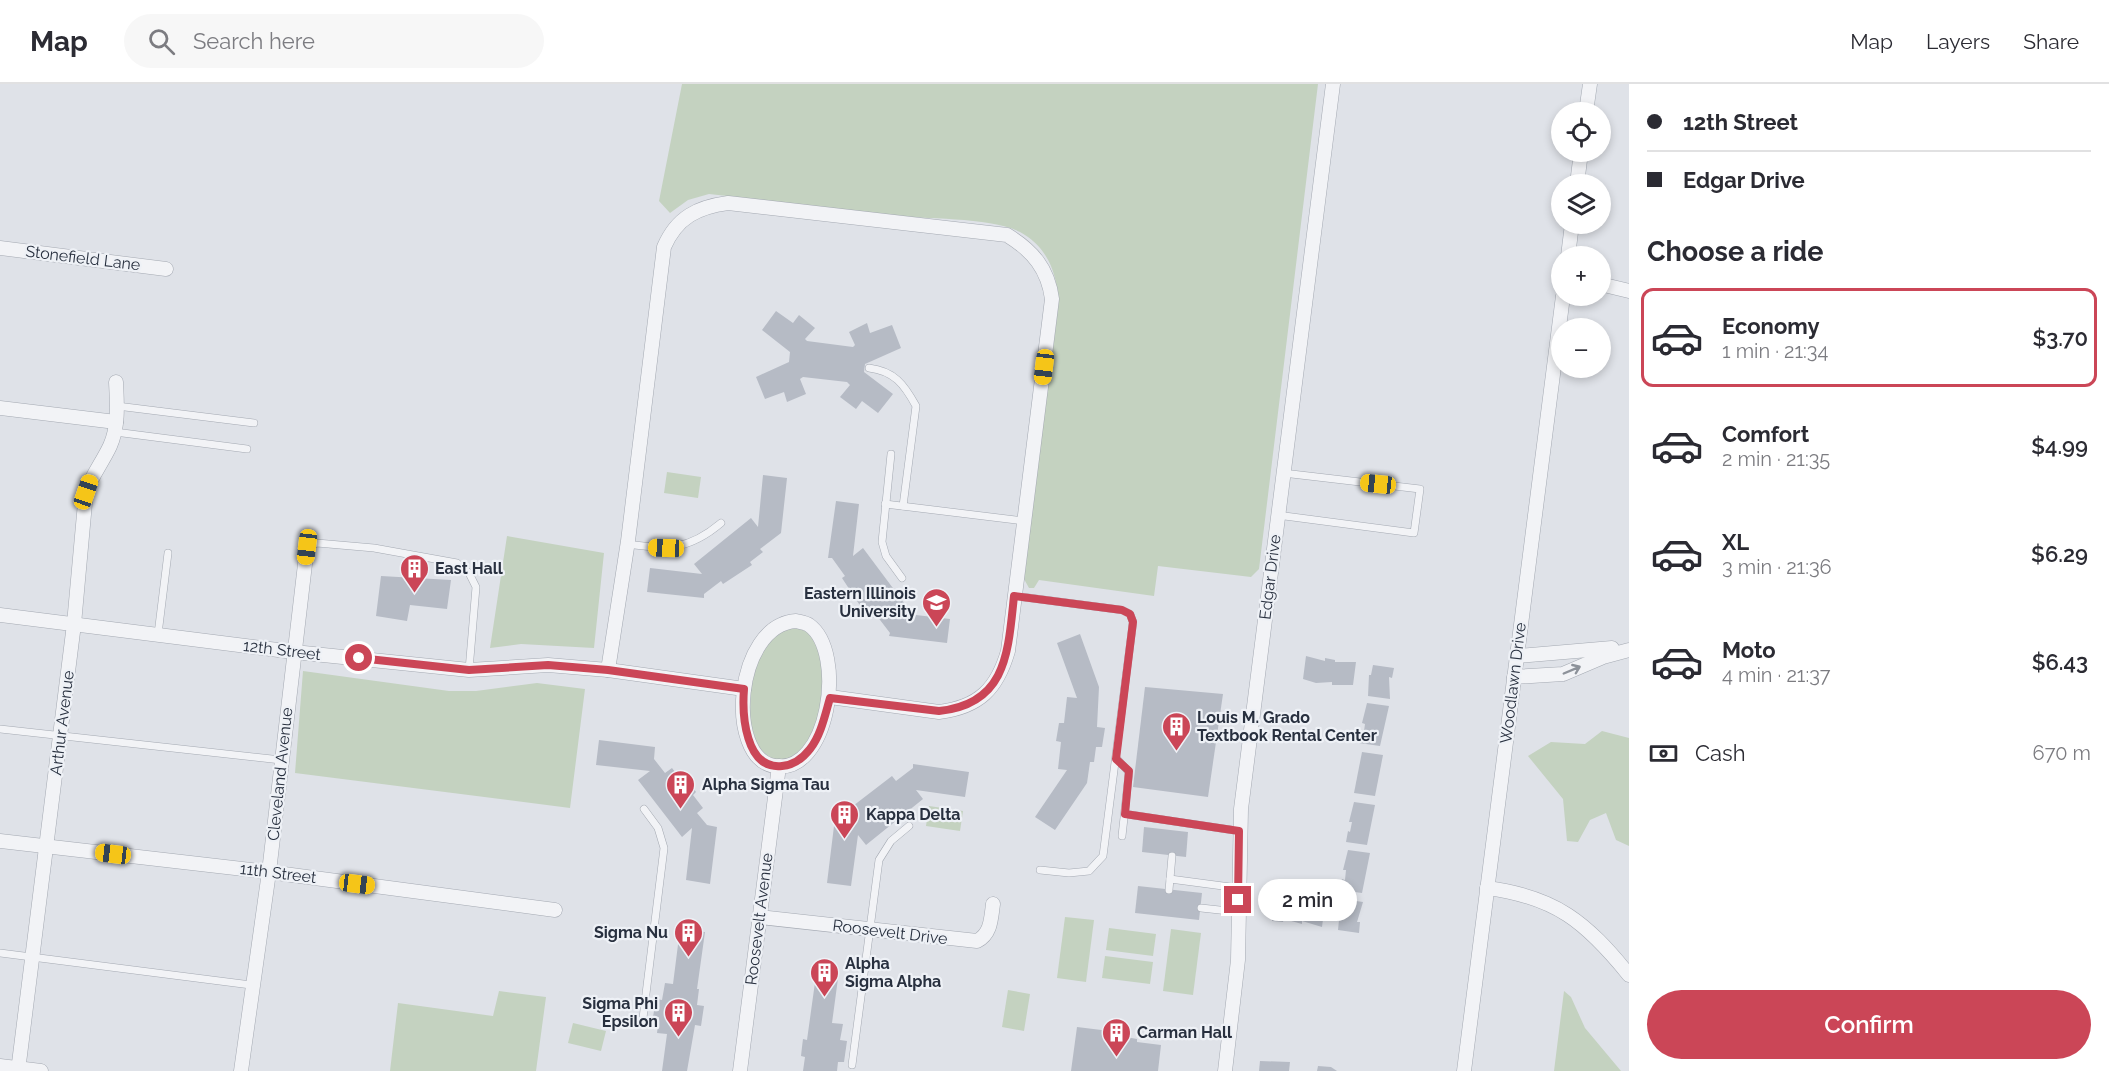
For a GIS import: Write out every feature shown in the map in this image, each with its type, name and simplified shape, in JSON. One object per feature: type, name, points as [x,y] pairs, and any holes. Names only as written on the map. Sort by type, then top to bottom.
[{"type":"street","name":"Edgar Drive","points":[[1225,1071],[1238,960],[1239,831],[1333,84]]},
{"type":"street","points":[[1587,102],[1590,84]]},
{"type":"street","points":[[608,670],[627,544],[664,247],[670,234],[693,211],[728,203],[1007,235],[1034,255],[1049,279],[1052,299],[1008,651],[1003,669],[984,696],[970,704],[939,711],[830,698]]},
{"type":"street","name":"Stonefield Lane","points":[[0,248],[166,269]]},
{"type":"street","points":[[1611,287],[1629,291]]},
{"type":"street","name":"Woodlawn Drive","points":[[1464,1071],[1562,306]]},
{"type":"street","name":"Arthur Avenue","points":[[18,1070],[74,624],[86,492],[93,472],[110,447],[116,427],[116,382]]},
{"type":"street","points":[[0,408],[116,427]]},
{"type":"street","name":"Cleveland Avenue","points":[[241,1071],[251,985],[269,872],[307,547]]},
{"type":"street","name":"12th Street","points":[[0,615],[294,652],[469,670],[548,665],[608,670],[744,689]]},
{"type":"street","points":[[785,621],[796,621],[809,625],[822,646],[829,674],[830,698],[824,720],[811,748],[798,760],[778,766],[762,760],[753,750],[742,710],[744,689],[756,648],[764,637],[785,621]]},
{"type":"street","points":[[1517,656],[1629,649]]},
{"type":"street","points":[[1514,677],[1563,674],[1629,649]]},
{"type":"street","name":"Roosevelt Avenue","points":[[740,1071],[778,766]]},
{"type":"street","name":"11th Street","points":[[0,841],[269,872],[555,910]]},
{"type":"street","points":[[1487,888],[1529,895],[1573,916],[1605,945],[1629,975]]},
{"type":"street","name":"Roosevelt Drive","points":[[759,917],[976,941],[984,938],[989,929],[993,904]]},
{"type":"street","points":[[0,1066],[41,1071]]},
{"type":"lane","points":[[869,368],[890,372],[908,392],[916,406],[903,506]]},
{"type":"lane","points":[[117,406],[254,423]]},
{"type":"lane","points":[[116,427],[247,449]]},
{"type":"lane","points":[[891,454],[882,542],[886,556],[902,578]]},
{"type":"lane","points":[[1278,515],[1414,533],[1420,489],[1283,473]]},
{"type":"lane","points":[[885,504],[1024,521]]},
{"type":"lane","points":[[627,544],[666,548],[687,545],[703,538],[721,523]]},
{"type":"lane","points":[[307,547],[316,543],[374,548],[457,563],[469,573],[476,586],[469,670]]},
{"type":"lane","points":[[158,634],[168,553]]},
{"type":"lane","points":[[1014,596],[1122,610],[1130,614],[1133,622],[1103,856],[1089,871],[1069,873],[1040,870]]},
{"type":"lane","points":[[0,729],[281,760]]},
{"type":"lane","points":[[1116,759],[1129,771],[1122,836]]},
{"type":"lane","points":[[643,1018],[664,848],[657,828],[644,809]]},
{"type":"lane","points":[[1125,814],[1239,831]]},
{"type":"lane","points":[[852,1065],[879,860],[891,841],[909,826]]},
{"type":"lane","points":[[1169,890],[1172,855]]},
{"type":"lane","points":[[1170,879],[1238,888]]},
{"type":"lane","points":[[1200,908],[1238,912]]},
{"type":"lane","points":[[0,953],[251,985]]},
{"type":"green space","points":[[682,84],[1318,84],[1259,569],[1251,577],[1158,566],[1154,596],[1039,580],[1034,588],[1029,588],[1024,579],[1058,304],[1053,272],[1044,254],[1030,238],[1020,232],[975,221],[890,216],[709,194],[688,200],[670,213],[659,201]]},
{"type":"green space","points":[[667,472],[701,477],[698,498],[664,493]]},
{"type":"green space","points":[[507,536],[604,553],[594,648],[521,644],[490,648]]},
{"type":"green space","points":[[784,626],[804,629],[815,642],[821,657],[822,696],[813,734],[804,748],[793,757],[775,760],[759,750],[750,723],[751,675],[763,647]]},
{"type":"green space","points":[[303,671],[449,691],[476,691],[537,683],[585,689],[570,808],[295,773]]},
{"type":"green space","points":[[1602,731],[1629,738],[1629,846],[1616,840],[1606,813],[1590,820],[1578,842],[1567,841],[1563,799],[1528,756],[1551,742],[1585,744]]},
{"type":"green space","points":[[929,806],[963,811],[960,831],[926,826]]},
{"type":"green space","points":[[1065,917],[1094,920],[1086,982],[1057,978]]},
{"type":"green space","points":[[1109,928],[1156,934],[1153,956],[1106,950]]},
{"type":"green space","points":[[1171,929],[1201,933],[1193,995],[1163,991]]},
{"type":"green space","points":[[1105,956],[1153,962],[1150,984],[1102,978]]},
{"type":"green space","points":[[1008,990],[1030,994],[1024,1031],[1002,1027]]},
{"type":"green space","points":[[499,991],[546,997],[536,1071],[390,1071],[398,1003],[493,1016]]},
{"type":"green space","points":[[1564,991],[1571,997],[1585,1028],[1621,1071],[1554,1071]]},
{"type":"green space","points":[[573,1023],[606,1031],[601,1051],[568,1043]]},
{"type":"building","points":[[776,311],[793,323],[799,315],[815,328],[805,339],[807,341],[853,347],[855,345],[849,332],[867,323],[870,333],[892,325],[901,348],[865,364],[864,372],[893,394],[878,413],[862,401],[856,409],[840,397],[850,385],[847,382],[803,377],[800,379],[806,394],[787,402],[784,392],[765,399],[756,377],[789,362],[790,352],[762,330]]},
{"type":"building","points":[[763,475],[787,478],[781,533],[760,549],[763,552],[750,562],[752,565],[723,584],[721,581],[704,594],[704,598],[647,592],[650,568],[702,574],[694,564],[751,518],[758,527]]},
{"type":"building","points":[[836,501],[859,504],[853,556],[863,548],[907,607],[899,613],[950,619],[947,643],[889,636],[890,633],[877,616],[873,618],[863,605],[861,607],[842,578],[845,576],[832,558],[828,558]]},
{"type":"building","name":"East Hall","points":[[381,576],[451,580],[447,609],[410,605],[407,621],[376,616]]},
{"type":"building","points":[[1080,634],[1099,687],[1097,727],[1105,728],[1102,747],[1096,747],[1094,762],[1090,762],[1087,783],[1055,830],[1035,817],[1067,770],[1058,769],[1061,742],[1056,741],[1059,723],[1064,723],[1067,697],[1077,698],[1057,643]]},
{"type":"building","points":[[1306,656],[1325,661],[1325,658],[1335,660],[1335,662],[1356,662],[1353,685],[1332,685],[1332,682],[1316,683],[1303,679]]},
{"type":"building","points":[[1373,665],[1394,668],[1392,678],[1389,677],[1390,699],[1368,696],[1369,675],[1371,675]]},
{"type":"building","name":"Louis M. Grado Textbook Rental Center","points":[[1145,687],[1223,694],[1208,797],[1133,787]]},
{"type":"building","points":[[1367,703],[1389,706],[1380,746],[1359,743],[1361,733],[1364,731],[1365,724],[1362,723]]},
{"type":"building","name":"Alpha Sigma Tau","points":[[599,740],[655,747],[654,759],[665,773],[672,768],[681,780],[685,777],[696,792],[693,795],[703,808],[697,813],[707,825],[717,827],[710,884],[686,880],[692,828],[682,837],[638,780],[650,771],[596,765]]},
{"type":"building","points":[[1362,752],[1383,755],[1375,796],[1354,793]]},
{"type":"building","points":[[913,764],[969,772],[965,797],[916,790],[923,799],[866,845],[858,835],[851,886],[827,883],[834,826],[852,812],[849,809],[892,776],[896,781],[913,768]]},
{"type":"building","points":[[1354,802],[1375,805],[1367,845],[1346,842],[1352,822],[1349,822]]},
{"type":"building","points":[[1144,827],[1188,832],[1186,857],[1142,852]]},
{"type":"building","points":[[1348,850],[1370,853],[1362,893],[1340,890],[1342,879],[1345,880],[1346,870],[1343,870]]},
{"type":"building","points":[[1138,886],[1202,893],[1199,920],[1135,913]]},
{"type":"building","points":[[1286,897],[1325,904],[1322,927],[1302,921],[1302,924],[1284,919],[1283,922],[1272,921],[1275,898],[1286,899]]},
{"type":"building","points":[[1342,899],[1363,902],[1357,922],[1360,922],[1359,933],[1338,930],[1339,920],[1336,920]]},
{"type":"building","points":[[680,929],[705,932],[697,989],[699,989],[697,1005],[704,1006],[701,1026],[695,1025],[687,1071],[662,1071],[667,1034],[657,1033],[659,1017],[653,1017],[656,999],[662,1000],[665,983],[673,984]]},
{"type":"building","name":"Alpha Sigma Alpha","points":[[817,968],[839,971],[832,1023],[843,1024],[840,1040],[847,1041],[844,1062],[838,1062],[837,1071],[803,1071],[805,1057],[801,1056],[803,1039],[807,1040]]},
{"type":"building","name":"Carman Hall","points":[[1077,1027],[1126,1033],[1126,1037],[1137,1039],[1137,1042],[1161,1045],[1158,1071],[1071,1071]]},
{"type":"building","points":[[1260,1061],[1290,1062],[1289,1071],[1259,1071]]},
{"type":"building","points":[[1318,1066],[1331,1067],[1337,1071],[1317,1071]]},
{"type":"place","name":"East Hall","points":[[414,594]]},
{"type":"place","name":"Eastern Illinois University","points":[[937,628]]},
{"type":"place","name":"Louis M. Grado Textbook Rental Center","points":[[1176,752]]},
{"type":"place","name":"Alpha Sigma Tau","points":[[681,810]]},
{"type":"place","name":"Kappa Delta","points":[[845,840]]},
{"type":"place","name":"Sigma Nu","points":[[689,958]]},
{"type":"place","name":"Alpha Sigma Alpha","points":[[824,998]]},
{"type":"place","name":"Sigma Phi Epsilon","points":[[679,1038]]},
{"type":"place","name":"Carman Hall","points":[[1116,1058]]},
{"type":"route","points":[[359,658],[469,670],[548,665],[608,670],[744,689],[742,710],[753,750],[771,766],[778,766],[789,765],[811,748],[824,720],[830,698],[939,711],[955,710],[984,696],[1003,669],[1008,651],[1014,596],[1122,610],[1130,614],[1133,622],[1116,759],[1129,771],[1125,814],[1239,831],[1238,900]]}]
